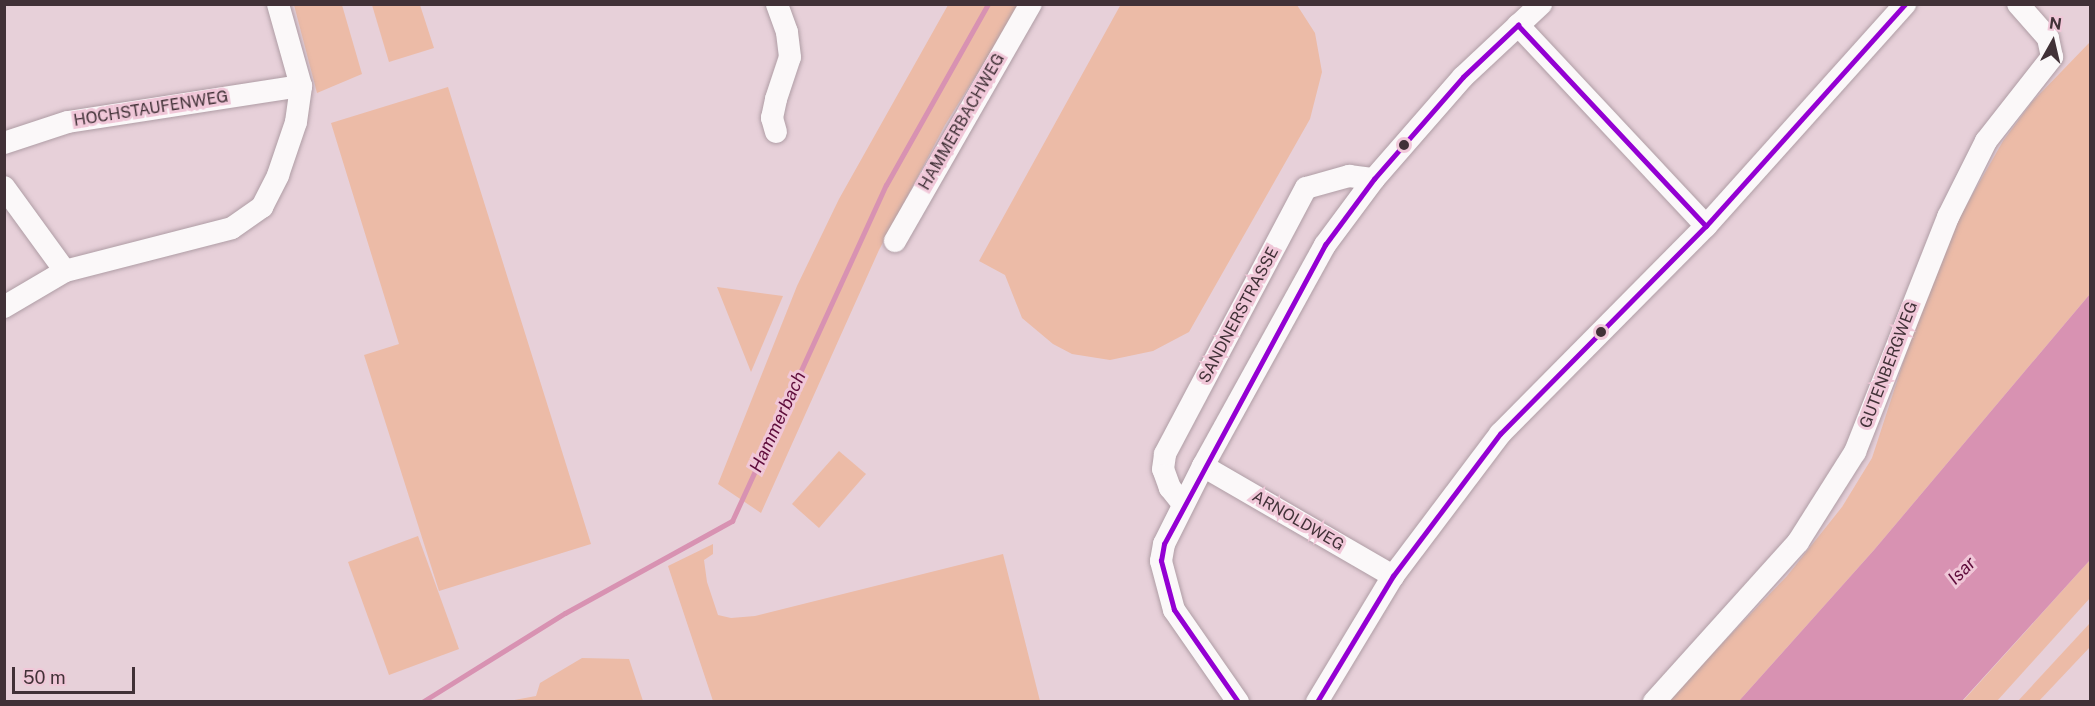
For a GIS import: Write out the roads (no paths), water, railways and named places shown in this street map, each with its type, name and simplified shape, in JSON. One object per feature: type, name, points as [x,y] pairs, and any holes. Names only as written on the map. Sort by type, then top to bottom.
[{"type":"street","points":[[4,307],[65,270],[232,228],[262,207],[278,175],[296,122],[301,86],[278,4]]},
{"type":"street","points":[[776,132],[774,108],[791,46],[777,4]]},
{"type":"street","name":"HAMMERBACHWEG","points":[[895,241],[1031,4]]},
{"type":"street","points":[[1238,702],[1188,632],[1164,581],[1161,561],[1164,544],[1203,466],[1325,245],[1374,179],[1463,76],[1541,4]]},
{"type":"street","points":[[1317,702],[1393,576],[1500,434],[1706,226],[1905,4]]},
{"type":"street","name":"GUTENBERGWEG","points":[[1654,702],[1798,542],[1856,452],[1948,217],[1986,141],[2052,57],[2048,38],[2018,4]]},
{"type":"street","points":[[1518,25],[1706,226]]},
{"type":"street","name":"HOCHSTAUFENWEG","points":[[4,143],[68,122],[301,86]]},
{"type":"street","name":"SANDNERSTRASSE","points":[[1183,504],[1170,488],[1162,469],[1165,454],[1306,188],[1349,176],[1374,179]]},
{"type":"street","points":[[4,188],[65,270]]},
{"type":"street","name":"ARNOLDWEG","points":[[1203,466],[1393,576]]},
{"type":"water","name":"Isar","points":[[2090,294],[2090,560],[1962,701],[1739,701],[1874,550]]},
{"type":"waterway","name":"Hammerbach","points":[[422,702],[565,613],[732,521],[886,185],[988,4]]}]
